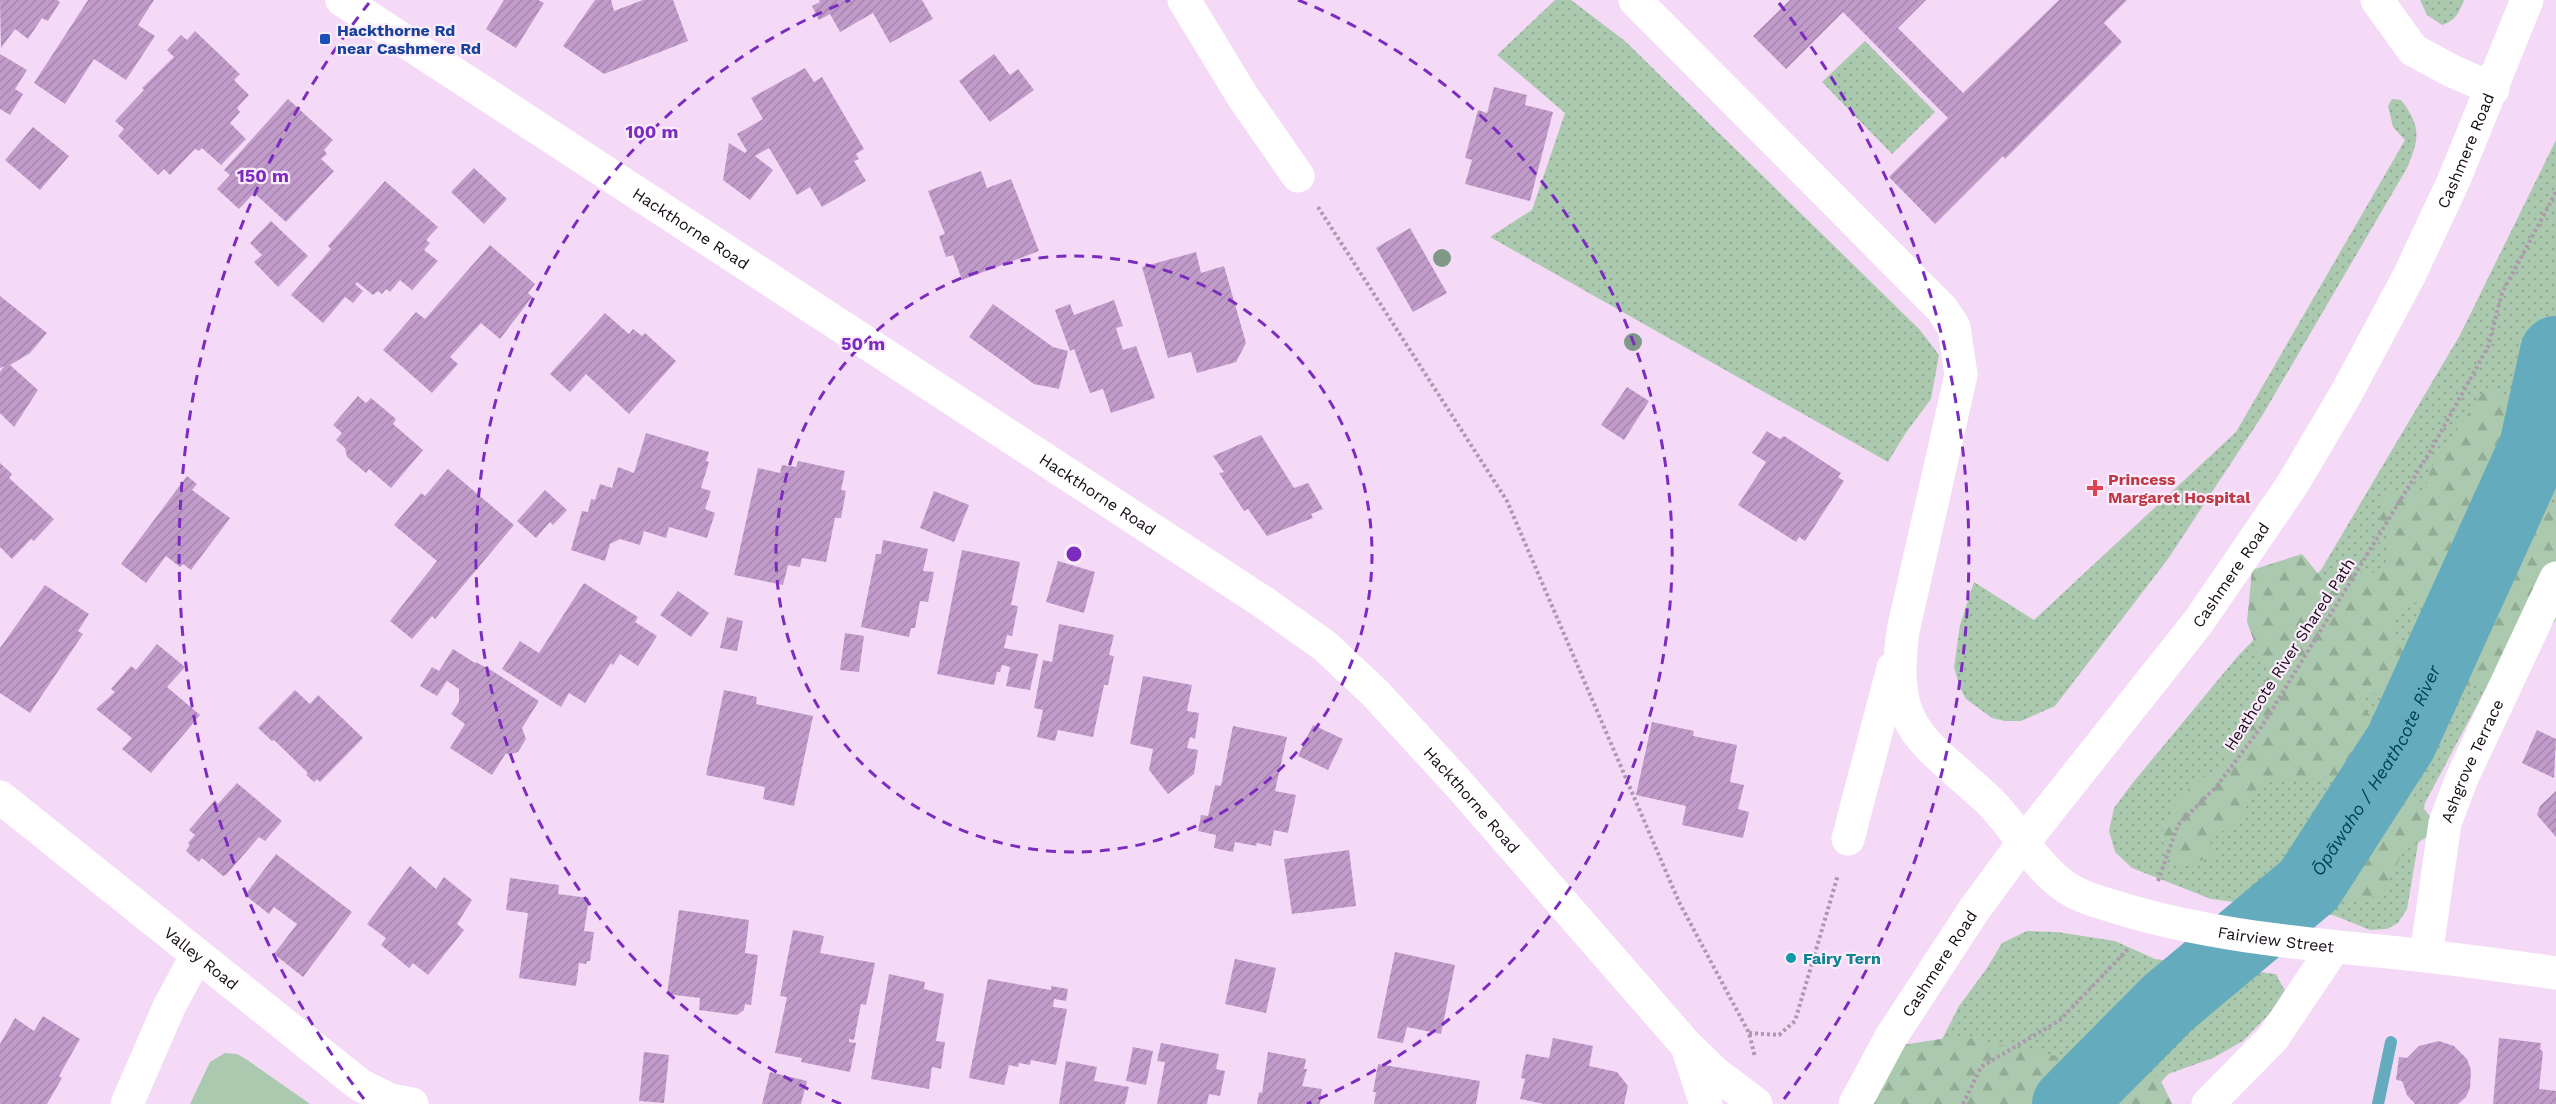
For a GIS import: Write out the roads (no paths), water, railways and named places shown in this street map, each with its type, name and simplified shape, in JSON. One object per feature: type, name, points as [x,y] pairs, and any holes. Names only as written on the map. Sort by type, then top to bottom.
[{"type":"street","name":"Hackthorne Road","points":[[342,0],[1263,602],[1325,646],[1375,693],[1457,782],[1687,1046],[1715,1072],[1756,1104]]},
{"type":"street","points":[[1184,0],[1244,97],[1298,176]]},
{"type":"street","points":[[1635,0],[1942,309],[1954,327],[1961,375],[1903,631],[1848,839]]},
{"type":"street","points":[[2377,0],[2413,50],[2493,89]]},
{"type":"street","name":"Cashmere Road","points":[[1855,1104],[1891,1037],[1927,980],[2023,843],[2199,621],[2292,485],[2347,392],[2409,276],[2493,89],[2527,0]]},
{"type":"street","name":"Ashgrove Terrace","points":[[2426,956],[2445,823],[2462,778],[2556,578]]},
{"type":"street","name":"Fairview Street","points":[[1903,631],[1899,664],[1900,684],[1908,719],[1919,736],[1988,799],[2047,870],[2073,891],[2089,899],[2189,928],[2556,973]]},
{"type":"street","name":"Valley Road","points":[[0,797],[360,1085],[391,1100],[412,1104]]},
{"type":"street","points":[[2208,1104],[2273,1038],[2334,947]]},
{"type":"street","points":[[127,1104],[169,1007],[197,955]]},
{"type":"street","points":[[1687,1046],[1706,1104]]},
{"type":"waterway","name":"Ōpāwaho / Heathcote River","points":[[2068,1104],[2168,1003],[2309,885],[2401,742],[2535,447],[2556,352]]},
{"type":"waterway","points":[[2378,1104],[2391,1042]]},
{"type":"place","name":"Hackthorne Rd near Cashmere Rd","points":[[325,39]]},
{"type":"place","name":"Princess Margaret Hospital","points":[[2095,488]]},
{"type":"place","name":"Fairy Tern","points":[[1791,958]]}]
